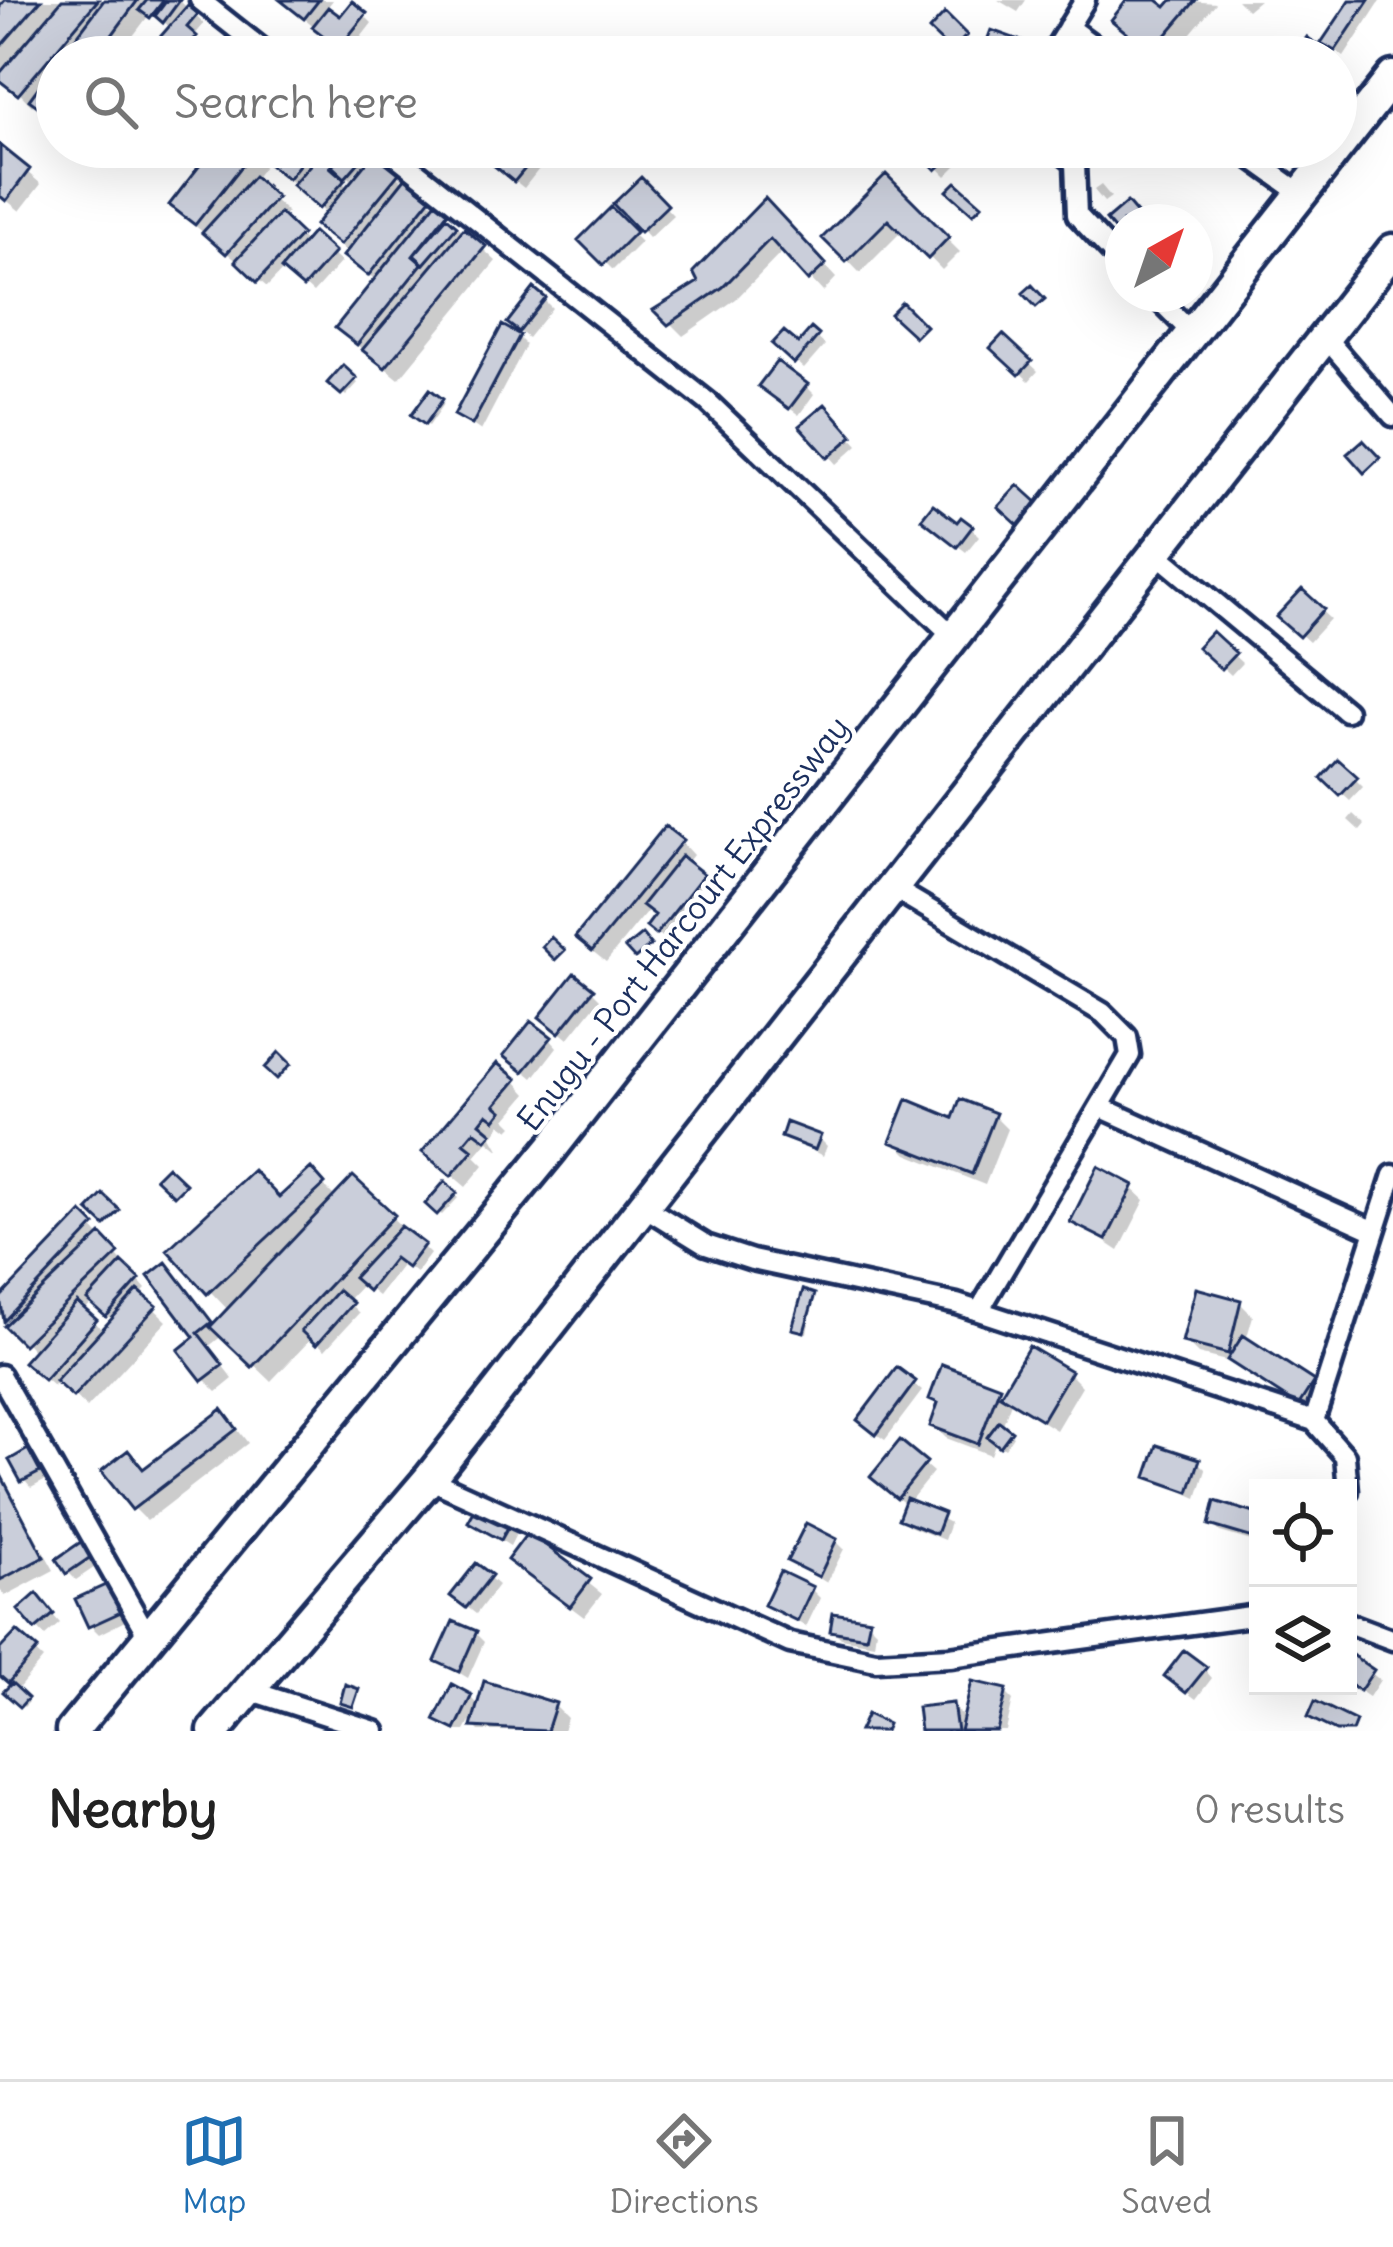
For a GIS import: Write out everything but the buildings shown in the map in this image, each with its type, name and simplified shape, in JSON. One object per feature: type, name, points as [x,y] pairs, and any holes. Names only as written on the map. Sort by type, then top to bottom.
[{"type":"highway","name":"Enugu - Port Harcourt Expressway","points":[[1357,120],[1393,76]]},
{"type":"highway","name":"Enugu - Port Harcourt Expressway","points":[[72,1731],[552,1148],[1318,168]]},
{"type":"highway","points":[[214,1731],[429,1479],[1393,250]]},
{"type":"street","points":[[200,0],[245,36]]},
{"type":"street","points":[[1062,36],[1085,0]]},
{"type":"street","points":[[1068,27],[1080,36]]},
{"type":"street","points":[[412,168],[708,402],[953,636]]},
{"type":"street","points":[[1075,168],[1077,215],[1105,245]]},
{"type":"street","points":[[1265,168],[1299,192]]},
{"type":"street","points":[[1172,312],[1191,332]]},
{"type":"street","points":[[1324,337],[1393,416]]},
{"type":"street","points":[[1156,553],[1346,711]]},
{"type":"street","points":[[892,888],[1115,1023],[1126,1037],[1130,1055],[980,1311]]},
{"type":"street","points":[[1100,1106],[1375,1232]]},
{"type":"street","points":[[1314,1421],[1393,1174]]},
{"type":"street","points":[[644,1206],[706,1245],[752,1260],[980,1311],[1314,1421],[1345,1456],[1347,1479]]},
{"type":"street","points":[[0,1375],[30,1420],[148,1638]]},
{"type":"street","points":[[429,1479],[790,1643],[876,1661],[950,1657],[1249,1616]]},
{"type":"street","points":[[1357,1626],[1393,1640]]},
{"type":"street","points":[[248,1690],[375,1731]]}]
